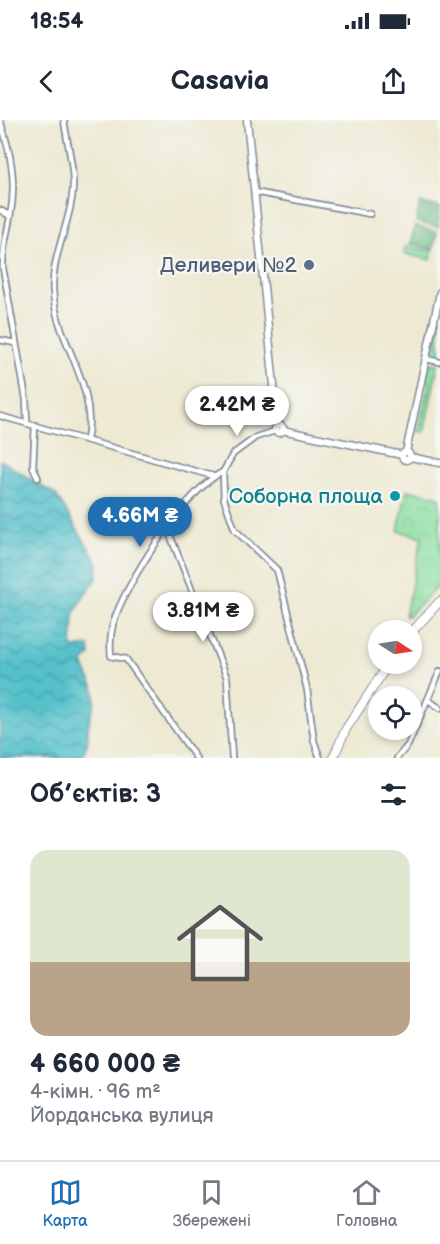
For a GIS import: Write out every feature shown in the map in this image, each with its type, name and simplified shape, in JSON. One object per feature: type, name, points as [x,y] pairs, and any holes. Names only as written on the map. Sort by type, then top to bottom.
[{"type":"highway","points":[[422,621],[440,601]]},
{"type":"highway","points":[[333,758],[346,729],[382,674]]},
{"type":"street","points":[[0,120],[14,167],[10,216],[2,249],[3,268],[26,399],[27,423]]},
{"type":"street","points":[[64,120],[73,193],[53,290],[62,330],[76,360],[89,405],[87,440]]},
{"type":"street","points":[[247,120],[278,429]]},
{"type":"street","points":[[254,192],[370,214]]},
{"type":"street","points":[[0,210],[10,216]]},
{"type":"street","points":[[406,455],[440,292]]},
{"type":"street","points":[[0,340],[15,343]]},
{"type":"street","points":[[426,359],[440,362]]},
{"type":"street","points":[[0,416],[213,476]]},
{"type":"street","points":[[34,425],[33,468],[38,478]]},
{"type":"street","points":[[320,758],[314,741],[307,689],[277,570],[236,530],[224,499],[224,471],[233,454],[256,437],[278,429],[440,463]]},
{"type":"street","points":[[196,758],[126,659],[111,656],[110,638],[113,622],[140,568],[199,489],[213,476],[224,471]]},
{"type":"street","points":[[168,530],[228,678],[232,758]]},
{"type":"street","points":[[398,758],[408,745],[440,671]]},
{"type":"street","points":[[428,700],[440,708]]},
{"type":"green space","points":[[420,203],[440,207],[438,227],[416,222]]},
{"type":"green space","points":[[415,226],[437,232],[433,249],[410,244]]},
{"type":"green space","points":[[405,247],[432,251],[431,260],[404,254]]},
{"type":"green space","points":[[439,315],[440,354],[437,359],[431,354]]},
{"type":"green space","points":[[438,364],[424,432],[418,431],[429,382],[426,379],[429,365]]},
{"type":"green space","points":[[407,490],[440,497],[440,584],[408,616],[405,616],[422,537],[398,531]]},
{"type":"water","points":[[0,460],[56,495],[98,563],[97,579],[84,595],[74,614],[72,648],[89,646],[90,656],[83,662],[93,686],[95,698],[88,728],[88,742],[80,758],[0,758]]},
{"type":"place","name":"Деливери №2","points":[[309,265]]},
{"type":"place","name":"Соборна площа","points":[[395,496]]}]
